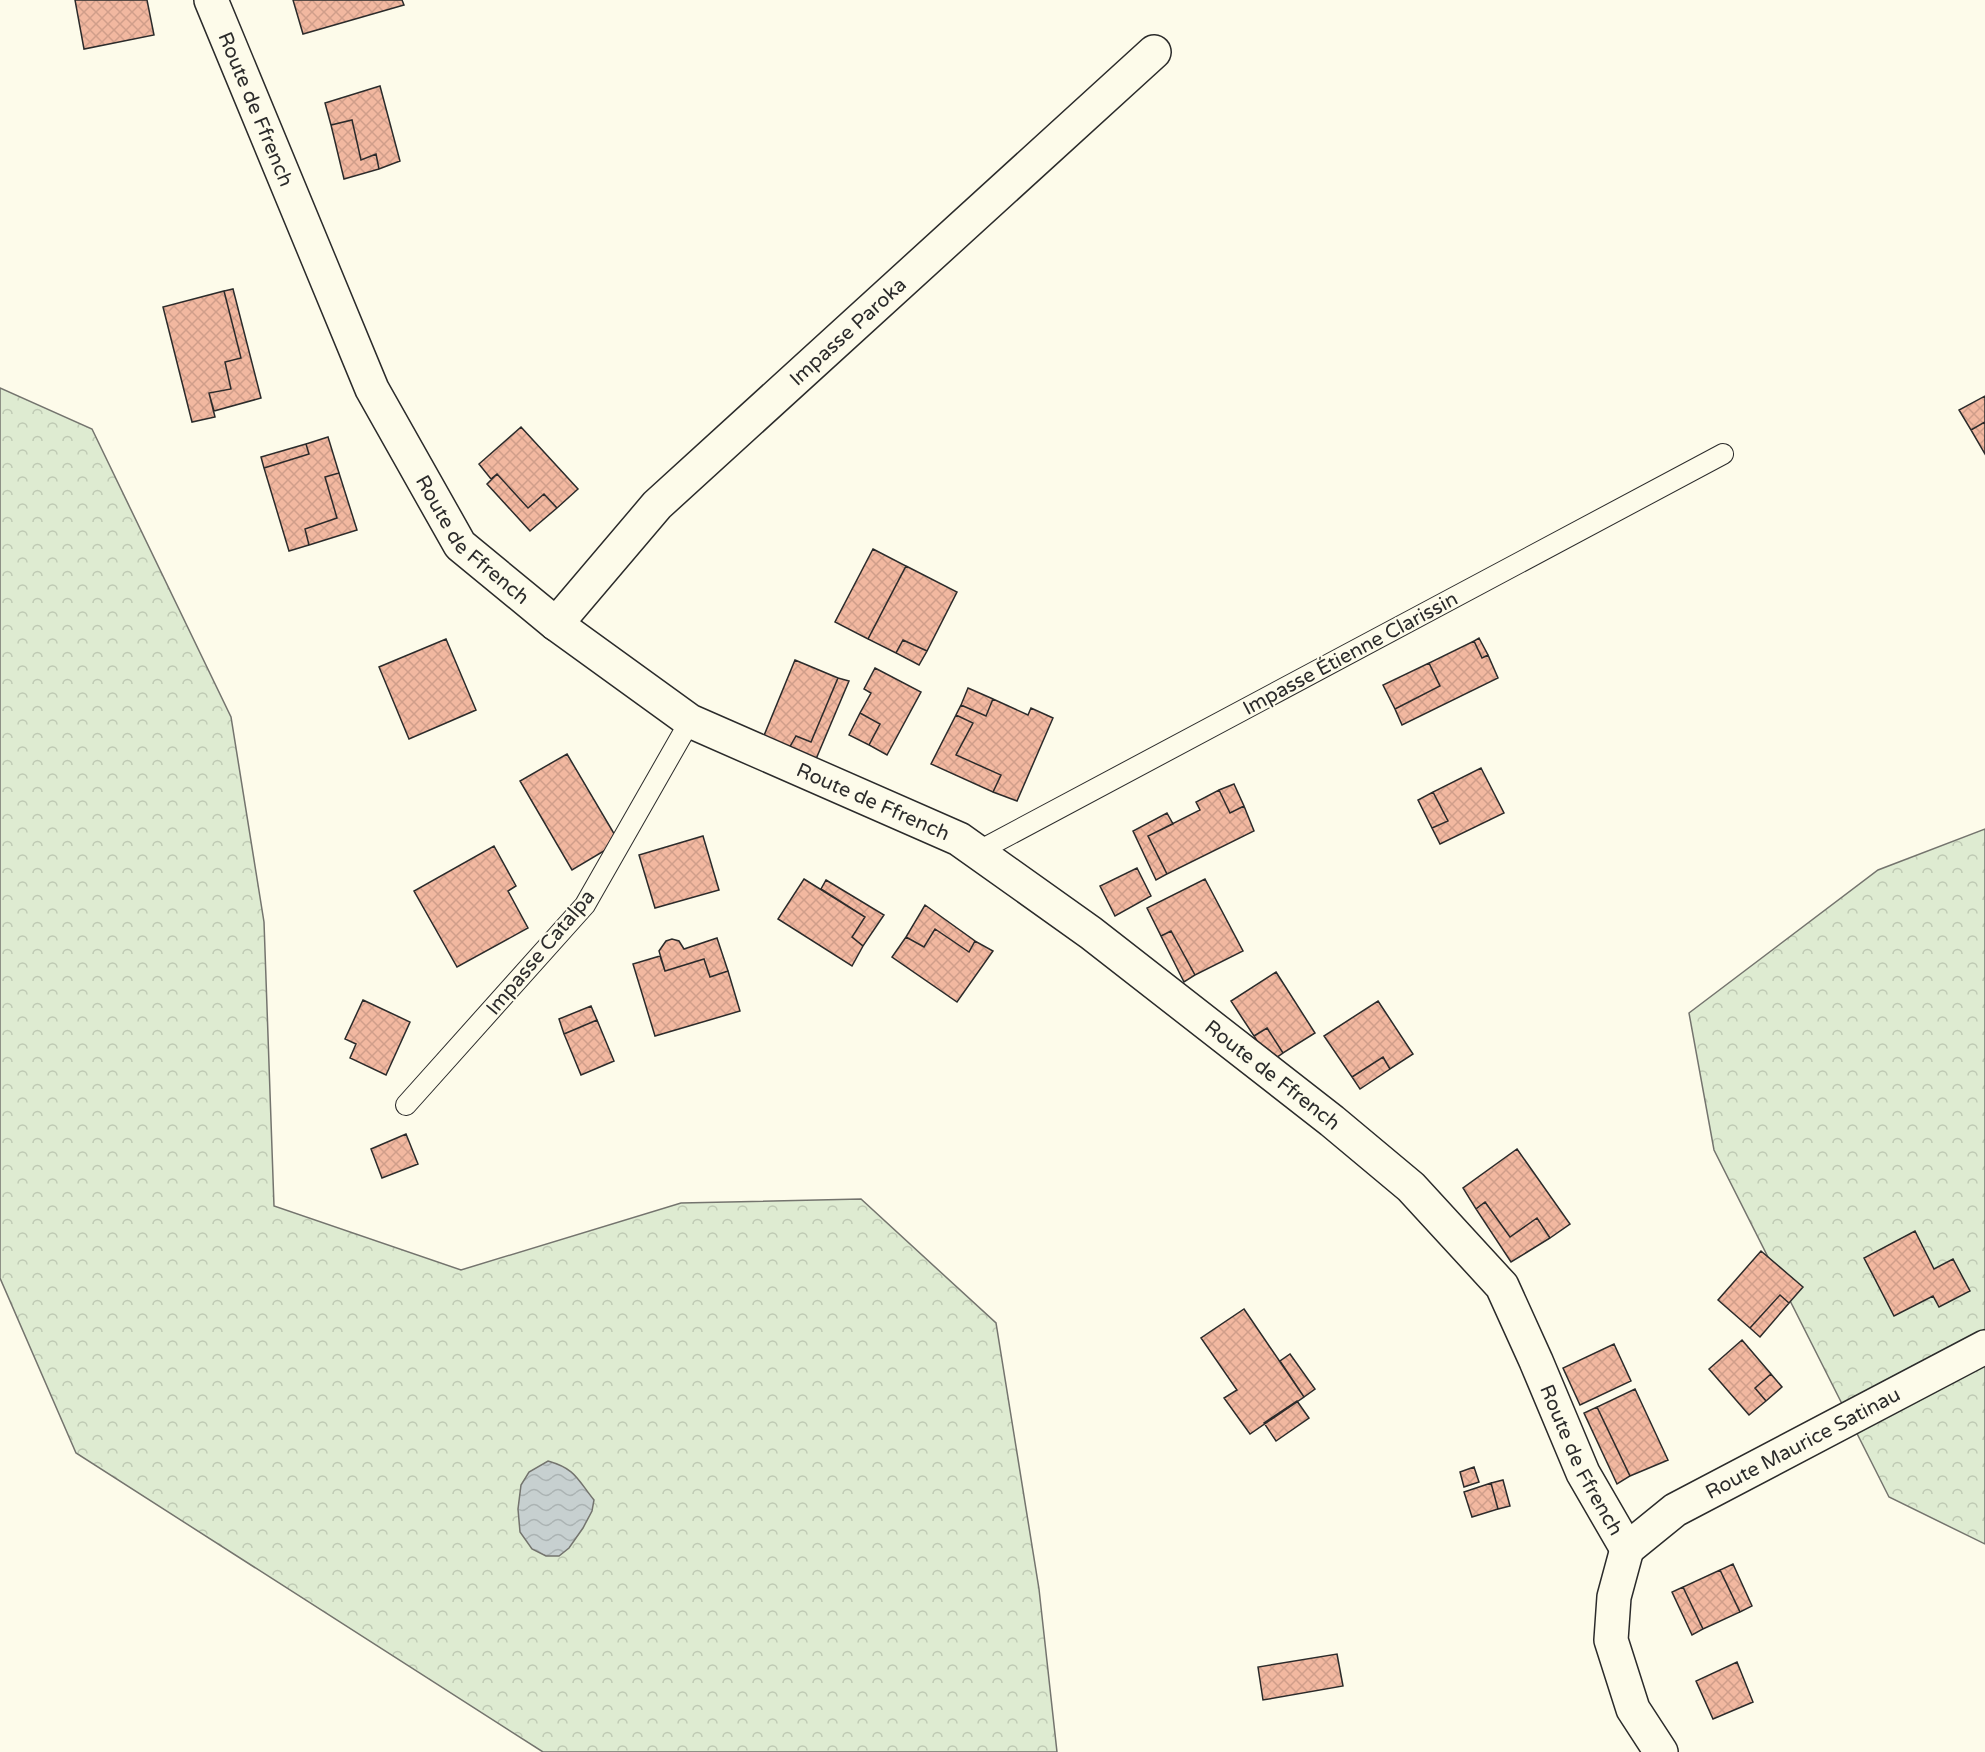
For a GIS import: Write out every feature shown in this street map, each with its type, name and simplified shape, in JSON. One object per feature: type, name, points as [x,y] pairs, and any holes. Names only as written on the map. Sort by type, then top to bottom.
[{"type":"main road","name":"Route de Ffrench","points":[[211,0],[372,389],[460,545],[556,624],[690,721],[959,839],[1091,933],[1332,1121],[1411,1187],[1502,1286],[1583,1473],[1627,1549]]},
{"type":"main road","name":"Impasse Paroka","points":[[556,624],[657,505],[1154,52]]},
{"type":"main road","name":"Route Maurice Satinau","points":[[1627,1549],[1675,1510],[1985,1347]]},
{"type":"main road","points":[[1627,1549],[1614,1597],[1611,1640],[1634,1709],[1661,1752]]},
{"type":"lane","name":"Impasse Étienne Clarissin","points":[[977,852],[1723,454]]},
{"type":"lane","name":"Impasse Catalpa","points":[[406,1105],[585,905],[690,721]]},
{"type":"green space","points":[[0,388],[92,429],[231,717],[264,922],[274,1206],[461,1270],[681,1203],[861,1199],[996,1323],[1039,1589],[1057,1752],[543,1752],[76,1453],[0,1278]]},
{"type":"green space","points":[[1985,829],[1985,1544],[1889,1497],[1714,1150],[1689,1013],[1878,870]]},
{"type":"water","points":[[548,1461],[570,1471],[594,1500],[592,1511],[583,1528],[569,1548],[559,1556],[546,1556],[532,1549],[520,1532],[518,1509],[521,1485],[529,1472]]},
{"type":"building","points":[[75,0],[147,0],[154,35],[84,49]]},
{"type":"building","points":[[293,0],[402,0],[404,5],[303,34]]},
{"type":"building","points":[[380,86],[400,161],[379,169],[376,154],[361,160],[352,120],[331,125],[325,103]]},
{"type":"building","points":[[352,120],[361,160],[376,154],[379,169],[344,179],[331,125]]},
{"type":"building","points":[[233,289],[261,398],[214,411],[209,393],[231,389],[225,362],[241,358],[224,291]]},
{"type":"building","points":[[224,291],[241,358],[225,362],[231,389],[209,393],[215,417],[192,422],[163,307]]},
{"type":"building","points":[[1985,396],[1985,422],[1971,430],[1959,410]]},
{"type":"building","points":[[1985,422],[1985,454],[1971,430]]},
{"type":"building","points":[[521,427],[578,489],[557,508],[544,494],[528,508],[497,474],[491,479],[479,464]]},
{"type":"building","points":[[328,437],[339,473],[325,477],[337,518],[305,529],[309,545],[289,551],[264,468],[309,454],[306,444]]},
{"type":"building","points":[[306,444],[309,454],[264,468],[261,457]]},
{"type":"building","points":[[339,473],[357,530],[309,545],[305,529],[337,518],[325,477]]},
{"type":"building","points":[[497,474],[528,508],[544,494],[557,508],[530,531],[487,484]]},
{"type":"building","points":[[873,549],[906,566],[868,639],[835,622]]},
{"type":"building","points":[[906,566],[957,592],[927,651],[903,640],[896,653],[868,639]]},
{"type":"building","points":[[1479,638],[1488,655],[1482,658],[1474,641]]},
{"type":"building","points":[[446,639],[476,710],[409,739],[379,667]]},
{"type":"building","points":[[903,640],[927,651],[919,665],[896,653]]},
{"type":"building","points":[[1474,641],[1482,658],[1488,655],[1498,678],[1402,725],[1395,709],[1440,686],[1429,663]]},
{"type":"building","points":[[795,660],[838,678],[811,742],[796,736],[788,750],[763,738]]},
{"type":"building","points":[[1429,663],[1440,686],[1395,709],[1383,685]]},
{"type":"building","points":[[875,668],[921,692],[887,755],[869,745],[880,724],[860,713],[871,693],[864,689]]},
{"type":"building","points":[[838,678],[849,681],[816,759],[788,750],[796,736],[811,742]]},
{"type":"building","points":[[968,688],[993,699],[986,716],[961,705]]},
{"type":"building","points":[[993,699],[1028,715],[1031,708],[1053,718],[1017,801],[993,792],[1001,775],[956,755],[973,723],[956,715],[961,705],[986,716]]},
{"type":"building","points":[[860,713],[880,724],[869,745],[849,735]]},
{"type":"building","points":[[956,715],[973,723],[956,755],[1001,775],[993,792],[931,764]]},
{"type":"building","points":[[567,754],[619,842],[572,870],[520,781]]},
{"type":"building","points":[[1481,768],[1504,813],[1440,844],[1432,828],[1448,821],[1433,792]]},
{"type":"building","points":[[1234,784],[1244,806],[1230,813],[1219,790]]},
{"type":"building","points":[[1219,790],[1230,813],[1244,806],[1254,831],[1167,874],[1148,836],[1200,810],[1196,802]]},
{"type":"building","points":[[1433,792],[1448,821],[1432,828],[1418,800]]},
{"type":"building","points":[[1167,813],[1173,824],[1148,836],[1167,874],[1156,880],[1133,831]]},
{"type":"building","points":[[703,836],[719,890],[655,908],[639,855]]},
{"type":"building","points":[[494,846],[516,886],[508,891],[528,928],[457,967],[414,891]]},
{"type":"building","points":[[1137,868],[1151,896],[1115,916],[1100,886]]},
{"type":"building","points":[[804,879],[865,917],[852,937],[863,946],[852,966],[778,919]]},
{"type":"building","points":[[1205,879],[1243,951],[1195,975],[1171,931],[1161,936],[1147,908]]},
{"type":"building","points":[[826,880],[884,915],[863,946],[852,937],[865,917],[821,889]]},
{"type":"building","points":[[925,905],[975,941],[969,952],[935,929],[924,947],[906,937]]},
{"type":"building","points":[[935,929],[969,952],[975,941],[993,951],[957,1002],[892,957],[906,937],[924,947]]},
{"type":"building","points":[[1171,931],[1195,975],[1184,982],[1161,936]]},
{"type":"building","points":[[717,938],[728,971],[710,977],[704,959],[665,971],[659,951],[666,941],[672,939],[679,941],[684,949]]},
{"type":"building","points":[[660,956],[665,971],[704,959],[710,977],[728,971],[740,1011],[655,1036],[633,964]]},
{"type":"building","points":[[1276,972],[1315,1033],[1283,1053],[1267,1028],[1254,1036],[1231,1001]]},
{"type":"building","points":[[363,1000],[410,1022],[386,1075],[350,1058],[356,1044],[345,1039]]},
{"type":"building","points":[[1378,1001],[1413,1054],[1390,1069],[1383,1057],[1352,1077],[1324,1036]]},
{"type":"building","points":[[591,1006],[597,1020],[564,1034],[559,1019]]},
{"type":"building","points":[[597,1020],[614,1061],[581,1075],[564,1034]]},
{"type":"building","points":[[1267,1028],[1283,1053],[1270,1062],[1254,1036]]},
{"type":"building","points":[[1383,1057],[1390,1069],[1360,1089],[1352,1077]]},
{"type":"building","points":[[406,1134],[418,1164],[382,1178],[371,1149]]},
{"type":"building","points":[[1517,1149],[1570,1224],[1550,1238],[1537,1218],[1510,1237],[1485,1202],[1476,1209],[1463,1188]]},
{"type":"building","points":[[1485,1202],[1510,1237],[1537,1218],[1550,1238],[1511,1262],[1476,1209]]},
{"type":"building","points":[[1915,1231],[1934,1269],[1953,1259],[1970,1291],[1939,1307],[1933,1296],[1894,1316],[1864,1258]]},
{"type":"building","points":[[1761,1251],[1803,1287],[1789,1303],[1780,1295],[1750,1328],[1718,1300]]},
{"type":"building","points":[[1780,1295],[1789,1303],[1760,1337],[1750,1328]]},
{"type":"building","points":[[1244,1309],[1304,1397],[1250,1434],[1224,1398],[1237,1390],[1201,1338]]},
{"type":"building","points":[[1742,1340],[1771,1374],[1755,1388],[1766,1401],[1749,1415],[1709,1369]]},
{"type":"building","points":[[1614,1344],[1631,1381],[1580,1405],[1563,1368]]},
{"type":"building","points":[[1290,1354],[1315,1389],[1304,1397],[1280,1361]]},
{"type":"building","points":[[1771,1374],[1782,1387],[1766,1401],[1755,1388]]},
{"type":"building","points":[[1635,1389],[1668,1460],[1630,1476],[1597,1407]]},
{"type":"building","points":[[1297,1401],[1309,1418],[1276,1441],[1264,1423]]},
{"type":"building","points":[[1597,1407],[1630,1476],[1617,1484],[1584,1413]]},
{"type":"building","points":[[1474,1467],[1479,1482],[1464,1487],[1460,1472]]},
{"type":"building","points":[[1503,1480],[1510,1506],[1498,1509],[1491,1483]]},
{"type":"building","points":[[1491,1483],[1498,1509],[1472,1517],[1464,1492]]},
{"type":"building","points":[[1733,1564],[1752,1606],[1740,1612],[1720,1570]]},
{"type":"building","points":[[1720,1570],[1740,1612],[1703,1629],[1683,1587]]},
{"type":"building","points":[[1683,1587],[1703,1629],[1692,1635],[1672,1592]]},
{"type":"building","points":[[1337,1654],[1343,1686],[1263,1700],[1258,1667]]},
{"type":"building","points":[[1737,1662],[1753,1702],[1713,1719],[1696,1681]]}]
